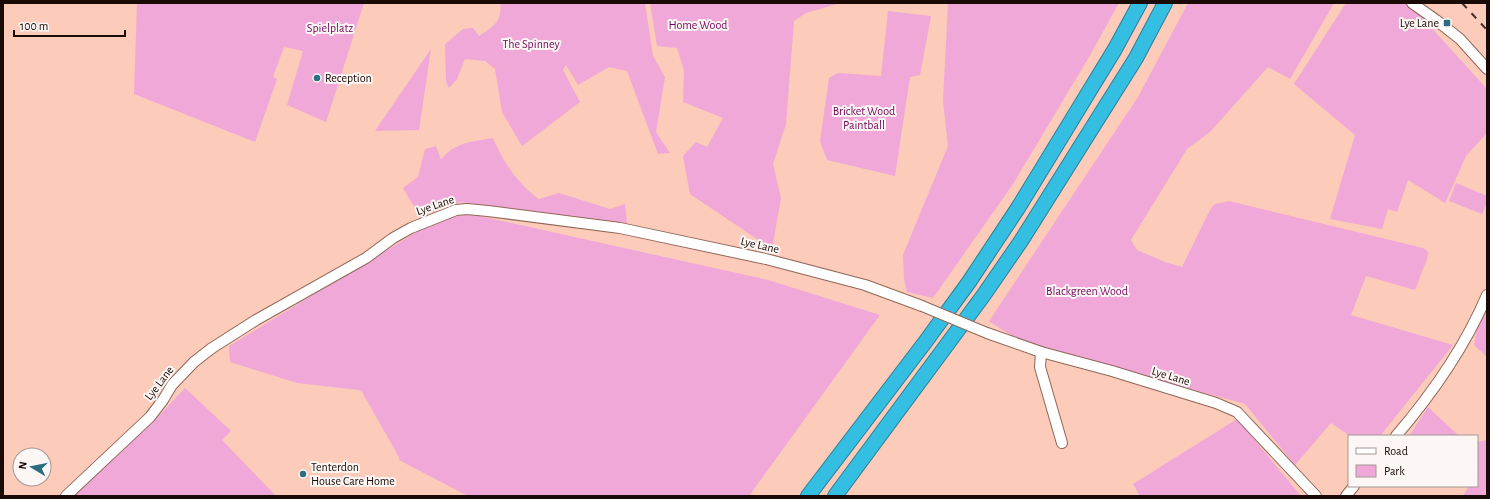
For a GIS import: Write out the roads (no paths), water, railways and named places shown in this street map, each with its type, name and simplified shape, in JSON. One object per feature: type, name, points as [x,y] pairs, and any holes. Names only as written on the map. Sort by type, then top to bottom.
[{"type":"highway","points":[[808,496],[922,347],[969,282],[1018,208],[1115,49],[1140,3]]},
{"type":"highway","points":[[835,496],[983,296],[1021,241],[1136,58],[1165,3]]},
{"type":"street","points":[[1412,3],[1460,39],[1487,69]]},
{"type":"street","name":"Lye Lane","points":[[66,496],[150,417],[164,400],[172,385],[194,362],[212,348],[256,320],[366,258],[399,234],[433,218],[456,210],[467,209],[628,230],[766,258],[864,285],[922,306],[987,333],[1041,352],[1112,371],[1208,400],[1237,412],[1316,496]]},
{"type":"street","points":[[1397,435],[1448,367],[1477,318],[1487,295]]},
{"type":"street","points":[[1041,352],[1040,368],[1062,443]]},
{"type":"street","points":[[1346,496],[1353,487]]},
{"type":"railway","points":[[1462,3],[1487,30]]},
{"type":"place","name":"Lye Lane","points":[[1447,23]]},
{"type":"place","name":"Reception","points":[[317,78]]},
{"type":"place","name":"Tenterdon House Care Home","points":[[303,474]]},
{"type":"park label","name":"Home Wood","points":[[698,25]]},
{"type":"park label","name":"Spielplatz","points":[[330,28]]},
{"type":"park label","name":"The Spinney","points":[[531,44]]},
{"type":"park label","name":"Bricket Wood Paintball","points":[[864,118]]},
{"type":"park label","name":"Blackgreen Wood","points":[[1087,291]]}]
